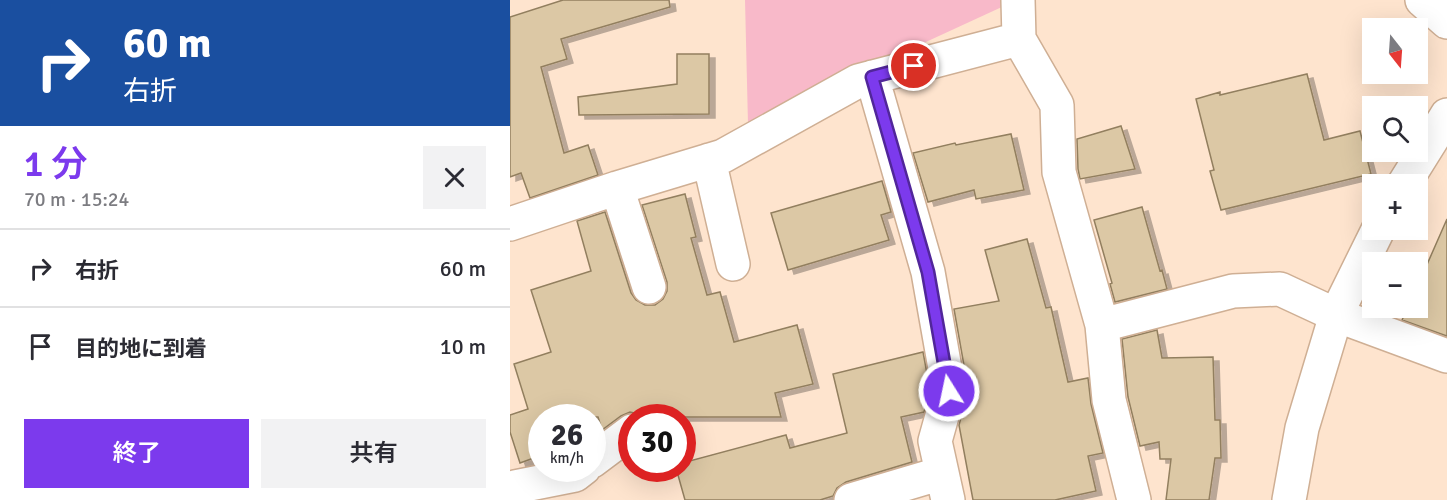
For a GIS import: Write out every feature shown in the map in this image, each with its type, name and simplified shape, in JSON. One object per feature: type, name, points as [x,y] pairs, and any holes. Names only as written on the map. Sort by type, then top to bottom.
[{"type":"street","points":[[1018,0],[1019,39],[1057,105],[1059,172],[1102,325],[1109,400],[1134,500]]},
{"type":"street","points":[[510,224],[723,156],[858,81],[1019,39]]},
{"type":"street","points":[[851,500],[945,486],[935,441],[949,391],[928,272],[872,77]]},
{"type":"street","points":[[1410,174],[1447,115]]},
{"type":"street","points":[[709,160],[732,264]]},
{"type":"street","points":[[617,188],[649,287]]},
{"type":"street","points":[[1289,500],[1302,428],[1336,315],[1373,240]]},
{"type":"street","points":[[1102,325],[1233,291],[1280,290],[1336,315],[1447,356]]},
{"type":"street","points":[[510,489],[539,482]]},
{"type":"shaded area","points":[[745,0],[1003,0],[1004,6],[748,124]]},
{"type":"building","points":[[563,0],[669,0],[670,7],[561,39],[567,59],[541,67],[564,153],[588,145],[598,175],[530,198],[521,173],[510,177],[510,17]]},
{"type":"building","points":[[677,54],[709,54],[709,114],[579,115],[578,97],[677,84]]},
{"type":"building","points":[[1307,74],[1324,140],[1360,131],[1362,162],[1368,162],[1371,174],[1362,174],[1362,176],[1221,210],[1210,171],[1214,170],[1196,99],[1220,92],[1220,95]]},
{"type":"building","points":[[1121,126],[1135,169],[1080,179],[1077,139]]},
{"type":"building","points":[[1011,134],[1024,190],[976,199],[974,190],[928,202],[913,153],[955,143],[956,145]]},
{"type":"building","points":[[882,181],[891,212],[881,215],[889,240],[788,270],[771,213]]},
{"type":"building","points":[[685,194],[696,237],[691,238],[707,295],[720,292],[734,342],[797,325],[813,384],[775,393],[781,417],[696,417],[696,404],[618,404],[618,418],[606,427],[606,404],[528,404],[528,409],[514,364],[551,352],[531,290],[591,271],[577,221],[605,212],[631,293],[636,300],[645,305],[655,305],[663,299],[667,291],[667,282],[642,205]]},
{"type":"building","points":[[1142,207],[1167,289],[1115,302],[1110,284],[1112,283],[1094,220]]},
{"type":"building","points":[[1447,219],[1447,336],[1402,320],[1403,318],[1428,318],[1428,262]]},
{"type":"building","points":[[1027,239],[1046,308],[1051,307],[1068,382],[1088,378],[1091,404],[1103,453],[1088,456],[1096,491],[1055,500],[973,500],[959,425],[968,388],[954,309],[999,301],[985,250]]},
{"type":"building","points":[[1157,330],[1162,358],[1213,357],[1215,420],[1220,420],[1221,458],[1215,458],[1209,500],[1166,500],[1171,459],[1160,459],[1159,442],[1140,446],[1128,397],[1122,339]]},
{"type":"building","points":[[923,352],[930,390],[924,412],[901,417],[912,462],[846,482],[837,488],[833,496],[820,500],[685,500],[680,482],[696,482],[696,459],[786,435],[790,448],[847,433],[833,374]]},
{"type":"building","points":[[528,409],[528,460],[520,463],[510,432],[510,415]]},
{"type":"route","points":[[914,66],[872,77],[928,272],[949,391]]}]
